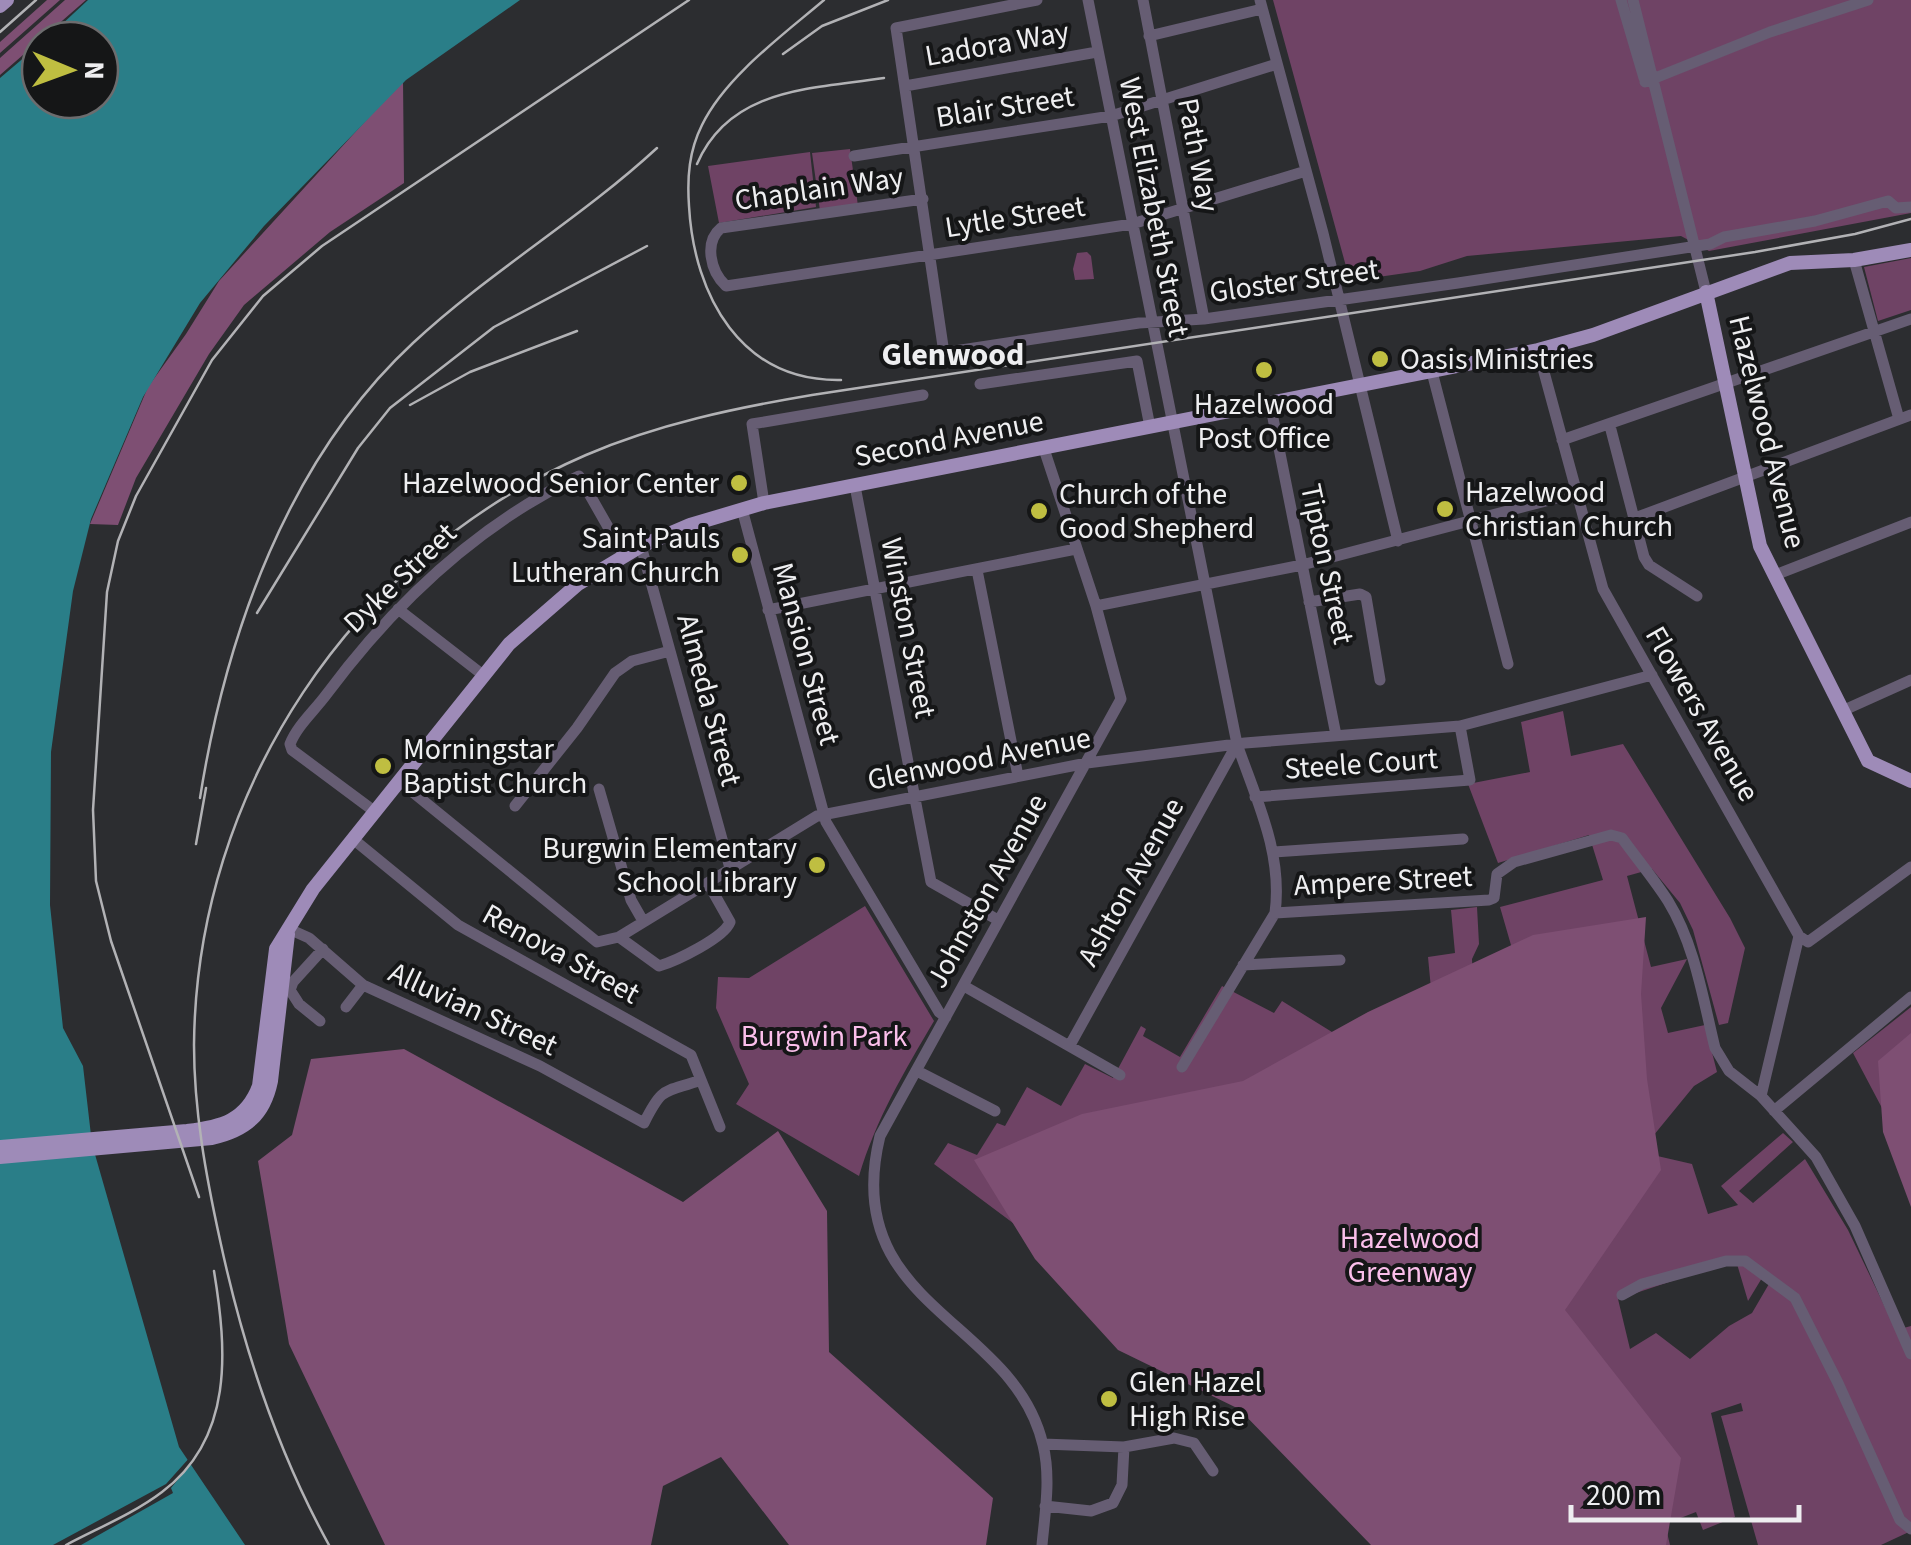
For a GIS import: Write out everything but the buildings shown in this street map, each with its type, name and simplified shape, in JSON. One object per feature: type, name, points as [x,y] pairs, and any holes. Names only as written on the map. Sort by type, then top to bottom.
[{"type":"main road","points":[[0,6],[7,0]]},
{"type":"main road","name":"Second Avenue","points":[[229,1129],[246,1110],[259,1086],[276,949],[313,889],[508,644],[549,607],[641,546],[742,508],[1538,350],[1593,335],[1778,266],[1803,261],[1854,260],[1911,250]]},
{"type":"main road","name":"Hazelwood Avenue","points":[[1706,292],[1760,546],[1868,761],[1911,781]]},
{"type":"main road","points":[[0,1146],[229,1129]]},
{"type":"main road","points":[[0,1156],[188,1141],[229,1129]]},
{"type":"street","points":[[944,353],[896,28],[1037,0]]},
{"type":"street","name":"West Elizabeth Street","points":[[1088,0],[1237,744],[1274,852],[1278,884],[1274,913]]},
{"type":"street","name":"Path Way","points":[[1143,0],[1204,319]]},
{"type":"street","name":"Hazelwood Avenue","points":[[1621,0],[1648,80]]},
{"type":"street","name":"Hazelwood Avenue","points":[[1634,0],[1648,80],[1683,225],[1688,229],[1706,292]]},
{"type":"street","points":[[1648,80],[1770,32],[1868,0]]},
{"type":"street","points":[[1149,36],[1261,4],[1398,541]]},
{"type":"street","name":"Ladora Way","points":[[905,86],[1097,52]]},
{"type":"street","name":"Blair Street","points":[[854,156],[1110,116],[1277,64]]},
{"type":"street","name":"Lytle Street","points":[[726,286],[1132,224],[1306,172]]},
{"type":"street","name":"Chaplain Way","points":[[726,286],[716,272],[710,244],[721,228],[923,199]]},
{"type":"street","points":[[1693,247],[1888,201],[1896,208],[1911,207]]},
{"type":"street","name":"Gloster Street","points":[[902,359],[1693,247]]},
{"type":"street","points":[[1635,518],[1905,417],[1874,332],[1854,260]]},
{"type":"street","points":[[1562,440],[1911,319]]},
{"type":"street","name":"Flowers Avenue","points":[[1538,350],[1602,589],[1799,936]]},
{"type":"street","points":[[980,384],[1137,361],[1150,427]]},
{"type":"street","points":[[1432,372],[1508,664]]},
{"type":"street","points":[[764,504],[752,424],[923,395]]},
{"type":"street","name":"Tipton Street","points":[[1270,403],[1336,735]]},
{"type":"street","points":[[1610,426],[1649,565],[1697,596]]},
{"type":"street","name":"Johnston Avenue","points":[[1042,1545],[1043,1444],[1024,1402],[1002,1371],[906,1278],[887,1250],[876,1212],[873,1163],[880,1136],[1122,695],[1044,448]]},
{"type":"street","name":"Dyke Street","points":[[374,811],[292,750],[294,736],[360,650],[398,609],[496,522],[579,476],[624,556]]},
{"type":"street","name":"Winston Street","points":[[854,486],[931,882],[998,920]]},
{"type":"street","points":[[1096,606],[1302,565],[1576,494]]},
{"type":"street","name":"Mansion Street","points":[[742,508],[823,815],[939,1012],[946,1016]]},
{"type":"street","points":[[1775,574],[1911,522]]},
{"type":"street","name":"Almeda Street","points":[[641,546],[730,868]]},
{"type":"street","points":[[768,610],[1076,549]]},
{"type":"street","points":[[976,570],[1018,776]]},
{"type":"street","points":[[1308,602],[1360,594],[1366,597],[1380,680]]},
{"type":"street","points":[[398,609],[483,675]]},
{"type":"street","points":[[515,806],[615,673],[625,664],[670,651]]},
{"type":"street","name":"Glenwood Avenue","points":[[619,936],[823,815],[1087,763],[1237,744],[1460,726],[1652,675]]},
{"type":"street","points":[[1842,711],[1911,680]]},
{"type":"street","name":"Steele Court","points":[[1255,797],[1470,780],[1460,726]]},
{"type":"street","name":"Ashton Avenue","points":[[1070,1045],[1237,744]]},
{"type":"street","points":[[399,781],[592,941],[619,936],[658,966],[677,960],[728,929],[728,920],[708,883]]},
{"type":"street","points":[[599,789],[631,900],[642,921]]},
{"type":"street","name":"Ampere Street","points":[[1274,913],[1494,898],[1497,874],[1514,862],[1611,835],[1622,838],[1668,902],[1680,926],[1693,956],[1715,1048],[1722,1062],[1760,1096]]},
{"type":"street","name":"Renova Street","points":[[353,839],[458,925],[691,1054],[720,1127]]},
{"type":"street","points":[[1274,852],[1463,839]]},
{"type":"street","points":[[1911,867],[1808,942],[1799,936],[1760,1096],[1816,1158],[1856,1226],[1911,1354]]},
{"type":"street","points":[[1182,1067],[1274,913]]},
{"type":"street","name":"Alluvian Street","points":[[289,928],[309,938],[363,985],[540,1066],[644,1123],[664,1090],[702,1080]]},
{"type":"street","points":[[320,1021],[299,1004],[290,990],[322,950]]},
{"type":"street","points":[[1243,964],[1340,960]]},
{"type":"street","points":[[346,1007],[363,985]]},
{"type":"street","points":[[964,986],[1120,1075]]},
{"type":"street","points":[[1774,1111],[1911,997]]},
{"type":"street","points":[[917,1071],[995,1111]]},
{"type":"street","points":[[1622,1295],[1642,1284],[1726,1261],[1746,1261],[1794,1298],[1838,1383],[1900,1520],[1911,1528]]},
{"type":"street","points":[[1043,1444],[1124,1447],[1174,1438],[1194,1443],[1213,1471]]},
{"type":"street","points":[[1045,1506],[1091,1512],[1113,1504],[1122,1485],[1124,1447]]},
{"type":"green space","points":[[47,0],[60,0],[37,20],[25,20]]},
{"type":"green space","points":[[65,0],[86,0],[63,20],[43,20]]},
{"type":"green space","points":[[1273,0],[1911,0],[1911,213],[1709,251],[1681,236],[1467,256],[1420,271],[1350,281]]},
{"type":"green space","points":[[20,24],[20,35],[0,53],[0,42]]},
{"type":"green space","points":[[20,40],[20,58],[0,75],[0,58]]},
{"type":"green space","points":[[403,80],[404,183],[330,232],[244,305],[209,354],[136,478],[118,525],[90,524],[148,387],[219,281]]},
{"type":"green space","points":[[850,149],[858,206],[820,211],[812,153]]},
{"type":"green space","points":[[810,152],[816,207],[719,223],[708,166]]},
{"type":"green space","points":[[1087,252],[1094,279],[1075,280],[1077,253]]},
{"type":"green space","points":[[1911,258],[1911,310],[1878,321],[1864,267]]},
{"type":"green space","name":"Hazelwood Greenway","points":[[1563,711],[1571,756],[1623,744],[1745,948],[1728,1023],[1719,1025],[1693,930],[1680,903],[1652,869],[1627,876],[1651,967],[1687,959],[1661,1008],[1668,1033],[1705,1025],[1717,1072],[1694,1086],[1640,1152],[1692,1164],[1708,1214],[1738,1205],[1721,1186],[1783,1133],[1793,1142],[1739,1191],[1753,1203],[1805,1159],[1848,1230],[1896,1330],[1911,1326],[1911,1531],[1881,1545],[1758,1545],[1721,1416],[1743,1411],[1741,1403],[1711,1413],[1735,1517],[1703,1530],[1696,1512],[1665,1524],[1670,1545],[1432,1545],[1419,1526],[934,1164],[948,1143],[977,1155],[997,1123],[1005,1126],[1027,1087],[1061,1106],[1085,1064],[1113,1078],[1141,1026],[1146,1029],[1143,1036],[1180,1057],[1222,986],[1274,1013],[1282,1001],[1361,1050],[1435,1031],[1428,957],[1455,953],[1451,910],[1477,907],[1479,944],[1472,959],[1475,1017],[1528,1004],[1500,907],[1603,880],[1589,835],[1498,863],[1468,784],[1530,772],[1521,722]],"holes":[[[1737,1264],[1748,1301],[1765,1273],[1773,1277],[1752,1313],[1729,1326],[1690,1359],[1656,1333],[1630,1349],[1618,1299],[1717,1266]]]},
{"type":"green space","name":"Burgwin Park","points":[[865,906],[934,1021],[882,1115],[859,1176],[736,1104],[749,1084],[716,1008],[718,977],[749,978]]},
{"type":"green space","name":"Hazelwood Greenway","points":[[1646,917],[1641,994],[1647,1079],[1661,1170],[1565,1310],[1681,1458],[1666,1545],[1371,1545],[1239,1409],[1118,1350],[1035,1259],[974,1160],[1082,1114],[1243,1081],[1368,1012],[1533,935]]},
{"type":"green space","points":[[1911,1007],[1911,1163],[1853,1053]]},
{"type":"green space","points":[[1911,1033],[1911,1207],[1883,1132],[1878,1061]]},
{"type":"green space","points":[[404,1049],[683,1202],[778,1131],[827,1211],[829,1352],[993,1498],[986,1545],[789,1545],[721,1457],[663,1486],[651,1545],[385,1545],[289,1344],[258,1161],[292,1135],[311,1059]]},
{"type":"water","points":[[88,0],[520,0],[406,80],[264,226],[200,303],[143,397],[91,519],[73,591],[51,752],[50,905],[63,1028],[83,1066],[92,1144],[179,1447],[245,1545],[0,1545],[0,78],[20,61],[20,120],[120,120],[120,20],[66,20]]},
{"type":"pier","points":[[191,1456],[194,1460],[171,1488],[173,1493],[81,1545],[53,1545],[166,1484]]},
{"type":"railway","points":[[0,32],[36,0]]},
{"type":"railway","points":[[199,1197],[111,941],[96,881],[93,810],[107,592],[118,541],[136,496],[212,360],[263,296],[322,246],[689,0]]},
{"type":"railway","points":[[824,0],[757,57],[712,107],[694,145],[688,195],[701,271],[729,328],[750,350],[776,366],[806,377],[841,380]]},
{"type":"railway","points":[[783,54],[822,26],[888,0]]},
{"type":"railway","points":[[697,164],[730,120],[752,106],[802,90],[884,78]]},
{"type":"railway","points":[[200,798],[211,736],[246,613],[269,552],[331,440],[369,389],[442,317],[657,148]]},
{"type":"railway","points":[[329,1545],[293,1472],[263,1397],[220,1240],[196,1094],[194,1045],[202,951],[223,860],[257,773],[303,693],[360,619],[426,554],[502,499],[586,455],[641,434],[726,412],[812,395],[1755,252],[1855,234],[1911,219]]},
{"type":"railway","points":[[257,613],[358,448],[390,408],[494,327],[647,246]]},
{"type":"railway","points":[[410,405],[470,372],[577,331]]},
{"type":"railway","points":[[196,844],[206,788]]},
{"type":"railway","points":[[66,1545],[162,1492],[202,1446],[214,1419],[220,1391],[221,1331],[214,1271]]},
{"type":"place","name":"Oasis Ministries","points":[[1380,359]]},
{"type":"place","name":"Hazelwood Post Office","points":[[1264,370]]},
{"type":"place","name":"Hazelwood Senior Center","points":[[739,483]]},
{"type":"place","name":"Hazelwood Christian Church","points":[[1445,509]]},
{"type":"place","name":"Church of the Good Shepherd","points":[[1039,511]]},
{"type":"place","name":"Saint Pauls Lutheran Church","points":[[740,555]]},
{"type":"place","name":"Morningstar Baptist Church","points":[[383,766]]},
{"type":"place","name":"Burgwin Elementary School Library","points":[[817,865]]},
{"type":"place","name":"Glen Hazel High Rise","points":[[1109,1399]]},
{"type":"district","name":"Glenwood","points":[[953,355]]}]
